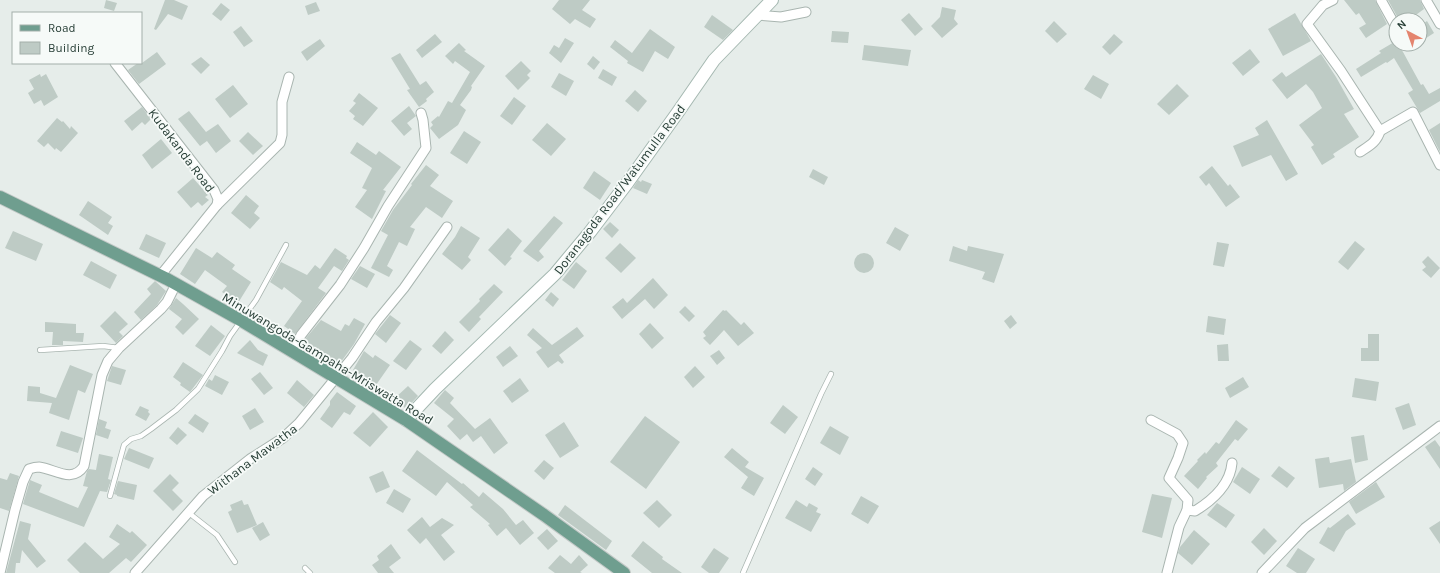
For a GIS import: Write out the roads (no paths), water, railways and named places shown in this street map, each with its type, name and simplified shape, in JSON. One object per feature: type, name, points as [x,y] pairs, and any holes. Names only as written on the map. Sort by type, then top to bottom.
[{"type":"main road","name":"Minuwangoda-Gampaha-Mriswatta Road","points":[[0,198],[176,284],[293,351],[406,420],[544,515],[624,573]]},
{"type":"street","name":"Doranagoda Road/Watumulla Road","points":[[406,420],[441,384],[555,274],[590,232],[628,182],[714,60],[772,0]]},
{"type":"street","points":[[1333,0],[1323,5],[1307,24],[1380,131]]},
{"type":"street","points":[[1381,0],[1388,13]]},
{"type":"street","points":[[1426,0],[1440,24]]},
{"type":"street","points":[[757,15],[781,17],[806,12]]},
{"type":"street","name":"Kudakanda Road","points":[[116,64],[214,190],[218,199],[217,205],[160,276]]},
{"type":"street","points":[[217,205],[280,143],[282,135],[282,102],[289,77]]},
{"type":"street","points":[[1360,152],[1372,145],[1378,138],[1380,131],[1413,112],[1440,165]]},
{"type":"street","points":[[293,351],[301,335],[340,285],[364,248],[388,206],[426,148],[421,113]]},
{"type":"street","name":"Withana Mawatha","points":[[135,573],[203,496],[250,459],[283,438],[299,423],[352,358],[376,322],[404,288],[446,227]]},
{"type":"street","points":[[0,573],[21,489],[29,469],[38,467],[66,474],[75,474],[84,466],[102,375],[108,361],[119,348],[161,309],[167,302],[176,284]]},
{"type":"street","points":[[1151,420],[1177,434],[1184,443],[1169,478],[1188,500],[1187,510],[1179,527],[1167,573]]},
{"type":"street","points":[[1262,573],[1305,528],[1440,426]]},
{"type":"street","points":[[1187,510],[1195,511],[1220,492],[1231,472],[1232,463]]},
{"type":"lane","points":[[110,496],[124,445],[131,439],[141,436],[151,429],[176,410],[198,389],[230,336],[256,300],[286,245]]},
{"type":"lane","points":[[40,350],[103,346],[119,348]]},
{"type":"lane","points":[[743,573],[831,374]]},
{"type":"lane","points":[[189,513],[217,536],[235,562]]},
{"type":"lane","points":[[305,568],[310,573]]}]
